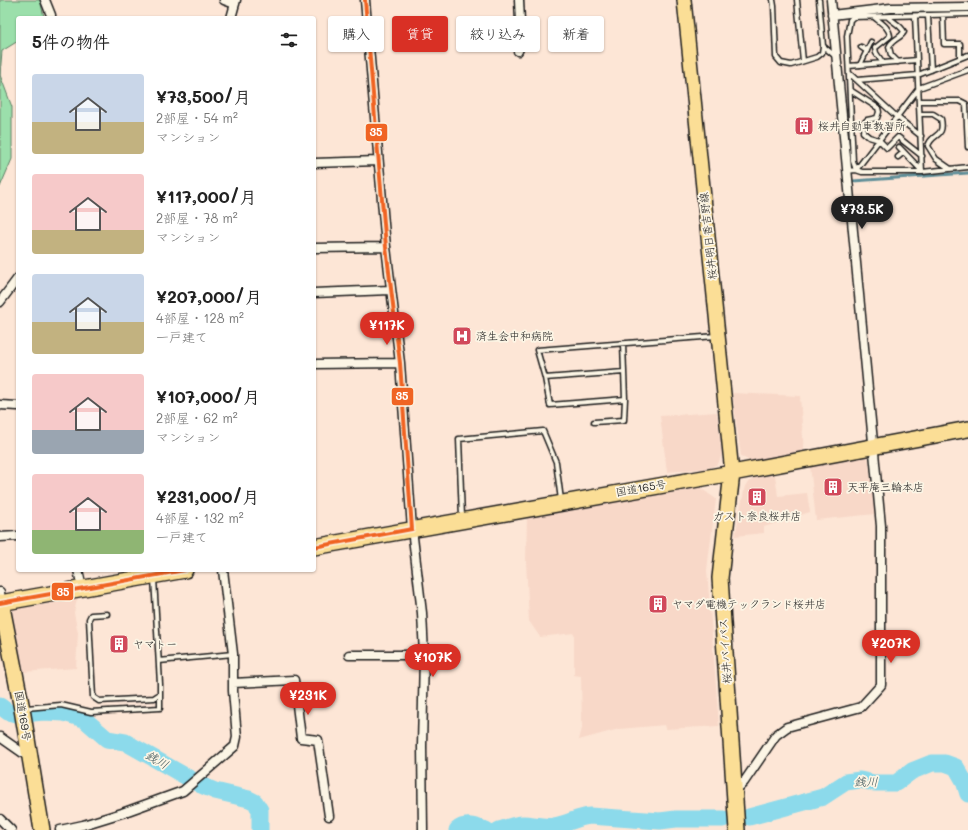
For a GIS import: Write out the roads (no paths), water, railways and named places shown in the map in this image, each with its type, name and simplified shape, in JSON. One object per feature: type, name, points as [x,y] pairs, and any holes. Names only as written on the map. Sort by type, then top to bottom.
[{"type":"highway","name":"国道165号","points":[[316,547],[561,502],[732,473],[968,429]]},
{"type":"highway","name":"桜井バイパス","points":[[732,473],[720,578],[737,830]]},
{"type":"highway","points":[[0,599],[82,588],[175,572]]},
{"type":"highway","name":"国道169号","points":[[0,599],[22,709],[42,830]]},
{"type":"main road","name":"桜井明日香吉野線","points":[[684,0],[732,473]]},
{"type":"street","points":[[45,0],[52,16]]},
{"type":"street","points":[[224,0],[236,2],[232,16]]},
{"type":"street","points":[[367,0],[378,161],[390,290],[400,363],[412,529],[422,613],[424,655],[422,746],[423,830]]},
{"type":"street","points":[[519,0],[520,16]]},
{"type":"street","points":[[735,791],[744,782],[776,735],[787,727],[861,707],[881,685],[881,526],[872,447],[830,0]]},
{"type":"street","points":[[832,15],[891,8],[954,4],[968,7]]},
{"type":"street","points":[[316,163],[378,161]]},
{"type":"street","points":[[316,248],[386,247]]},
{"type":"street","points":[[0,302],[14,286]]},
{"type":"street","points":[[316,293],[390,290]]},
{"type":"street","points":[[316,364],[400,363]]},
{"type":"street","points":[[0,405],[16,406]]},
{"type":"street","points":[[0,537],[16,536]]},
{"type":"street","points":[[78,572],[82,588]]},
{"type":"street","points":[[60,830],[83,825],[122,813],[183,791],[235,746],[237,737],[233,683],[233,654],[223,572]]},
{"type":"street","points":[[349,655],[424,655]]},
{"type":"street","points":[[233,683],[294,680],[301,738],[318,740],[329,816]]},
{"type":"street","points":[[0,737],[30,758]]},
{"type":"street","points":[[0,819],[11,830]]},
{"type":"lane","points":[[773,0],[776,57],[781,63],[790,65],[818,57],[822,53],[823,46],[819,0]]},
{"type":"lane","points":[[797,0],[803,61]]},
{"type":"lane","points":[[856,170],[853,161],[847,36],[850,20],[853,17],[968,14]]},
{"type":"lane","points":[[943,15],[944,44],[960,44],[960,58]]},
{"type":"lane","points":[[888,16],[903,29],[904,32],[900,38],[893,41],[889,47],[890,55],[898,62]]},
{"type":"lane","points":[[915,16],[922,172]]},
{"type":"lane","points":[[928,16],[931,70]]},
{"type":"lane","points":[[874,17],[888,28],[890,32],[890,36],[874,48],[883,63]]},
{"type":"lane","points":[[860,65],[871,42]]},
{"type":"lane","points":[[823,46],[836,56]]},
{"type":"lane","points":[[861,47],[867,51]]},
{"type":"lane","points":[[857,80],[918,75],[968,55]]},
{"type":"lane","points":[[849,66],[917,60]]},
{"type":"lane","points":[[856,170],[919,88],[968,70]]},
{"type":"lane","points":[[849,73],[897,117],[921,136]]},
{"type":"lane","points":[[850,90],[878,108],[879,112],[877,118],[868,120],[864,124],[862,132],[869,137],[879,140],[887,148],[898,137],[922,156]]},
{"type":"lane","points":[[919,101],[960,101],[966,104],[968,147]]},
{"type":"lane","points":[[920,114],[933,114],[941,119],[942,128],[940,132],[929,140],[928,146],[936,159],[949,169]]},
{"type":"lane","points":[[899,147],[922,172]]},
{"type":"lane","points":[[898,157],[904,152]]},
{"type":"lane","points":[[846,171],[922,172],[968,167]]},
{"type":"lane","points":[[625,399],[550,406],[545,378],[537,350],[718,336]]},
{"type":"lane","points":[[594,422],[624,420],[625,399],[623,344]]},
{"type":"lane","points":[[545,378],[624,372]]},
{"type":"lane","points":[[462,520],[459,439],[543,431],[556,462],[561,502]]},
{"type":"lane","points":[[22,709],[61,705],[91,712],[160,708],[154,576]]},
{"type":"lane","points":[[107,614],[91,615],[89,619],[93,697],[98,701],[154,698],[160,694]]},
{"type":"lane","points":[[159,660],[233,654]]},
{"type":"waterway","points":[[853,181],[968,173]]},
{"type":"waterway","name":"銭川","points":[[0,706],[8,712],[16,714]]},
{"type":"waterway","name":"銭川","points":[[33,713],[64,713],[84,719],[107,739],[125,742],[201,785],[215,791],[249,799],[255,802],[260,810],[260,830]]},
{"type":"waterway","name":"銭川","points":[[749,817],[823,797],[846,782],[860,780],[874,783],[896,783],[912,771],[932,763],[945,763],[956,767],[964,781],[968,794]]},
{"type":"waterway","name":"銭川","points":[[499,830],[520,824],[546,827],[554,826],[590,816],[660,821],[676,819],[723,819]]},
{"type":"waterway","name":"銭川","points":[[457,830],[464,826],[486,830]]},
{"type":"place","name":"桜井自動車教習所","points":[[804,126]]},
{"type":"place","name":"済生会中和病院","points":[[462,336]]},
{"type":"place","name":"天平庵三輪本店","points":[[833,487]]},
{"type":"place","name":"ガスト奈良桜井店","points":[[757,497]]},
{"type":"place","name":"ヤマダ電機テックランド桜井店","points":[[658,604]]},
{"type":"place","name":"ヤマトー","points":[[119,644]]}]
